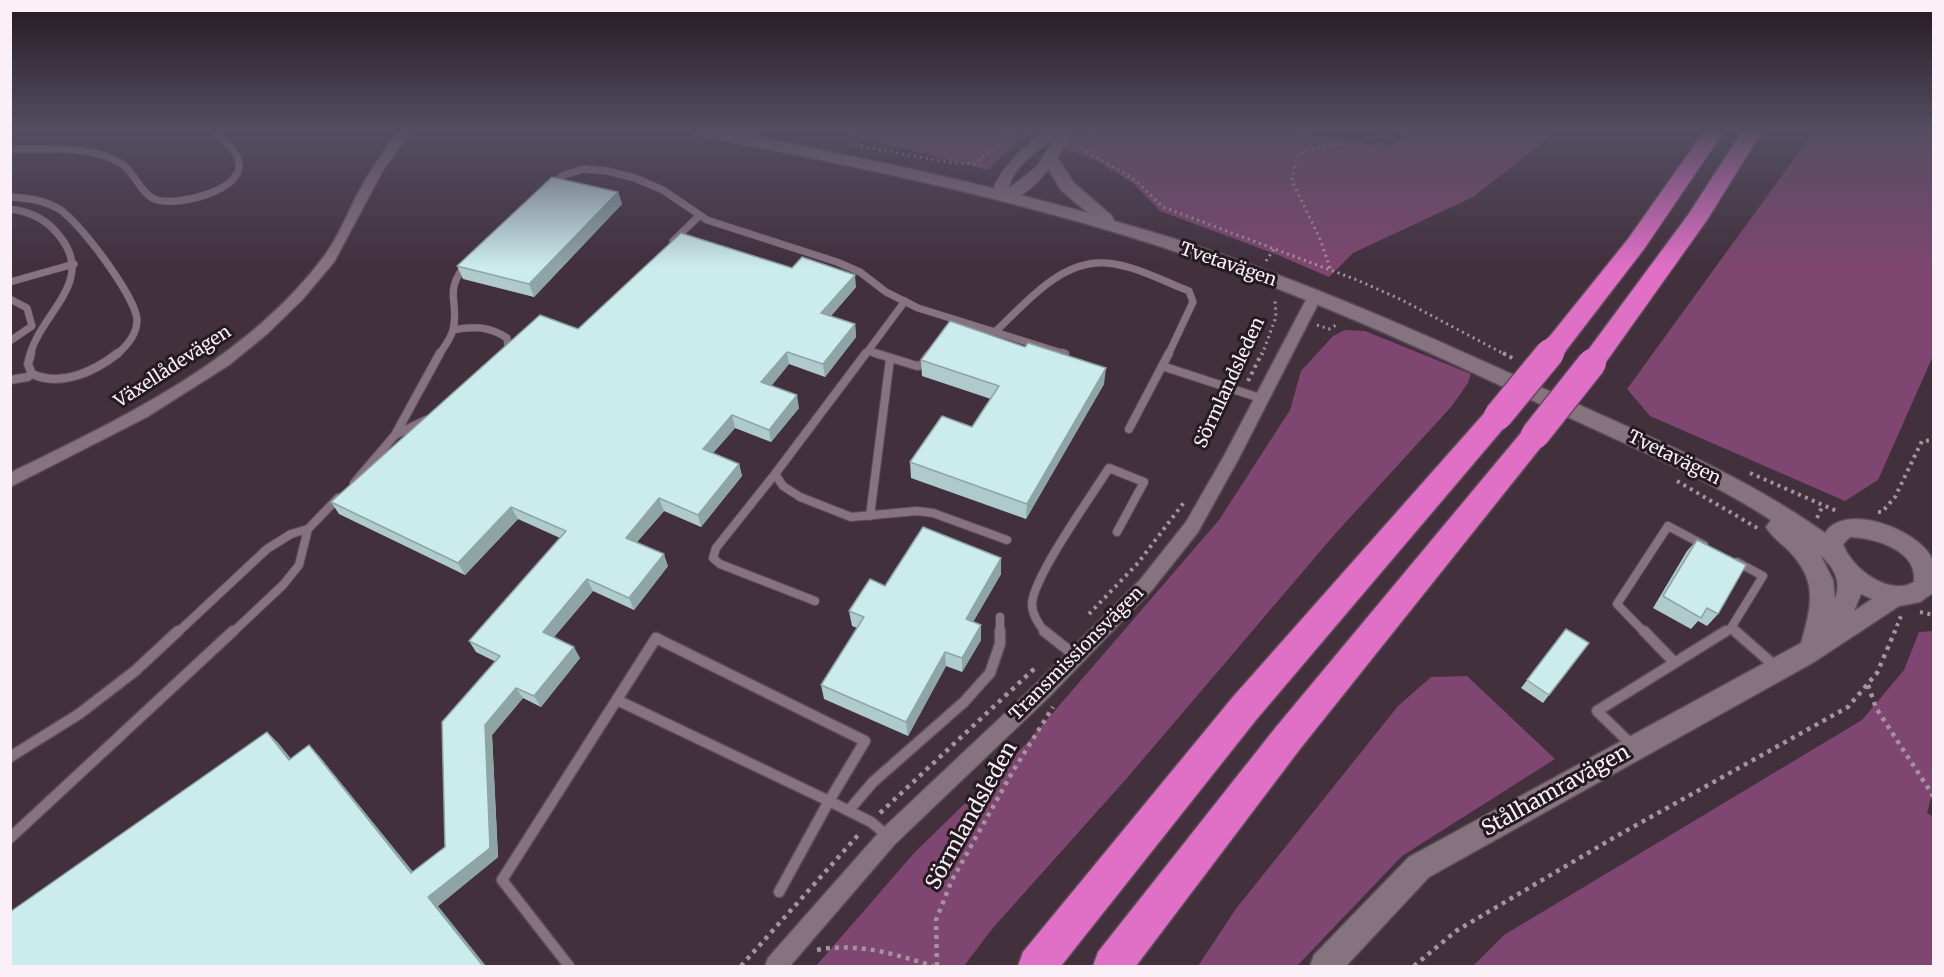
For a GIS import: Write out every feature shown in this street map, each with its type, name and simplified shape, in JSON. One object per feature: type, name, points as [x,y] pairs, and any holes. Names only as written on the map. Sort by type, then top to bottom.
[{"type":"highway","points":[[1037,966],[1244,709],[1498,416],[1636,244],[1683,176]]},
{"type":"highway","points":[[1112,966],[1288,738],[1592,363],[1670,258],[1725,176]]},
{"type":"main road","name":"Tvetavägen","points":[[922,176],[1114,226],[1315,296],[1474,363],[1733,480],[1892,537],[1914,552],[1930,574]]},
{"type":"main road","points":[[1060,176],[1067,186],[1089,207],[1114,226]]},
{"type":"main road","name":"Tvetavägen","points":[[1733,480],[1832,550],[1838,562],[1850,575]]},
{"type":"main road","points":[[1733,480],[1790,536],[1814,564],[1822,580],[1824,595],[1821,642]]},
{"type":"main road","points":[[1832,550],[1833,537],[1843,521]]},
{"type":"main road","name":"Stålhamravägen","points":[[1325,966],[1419,867],[1873,614],[1912,604],[1930,574]]},
{"type":"main road","points":[[1821,642],[1850,592],[1850,575]]},
{"type":"main road","points":[[1850,575],[1867,586],[1912,604]]},
{"type":"street","name":"Växellådevägen","points":[[10,481],[178,391],[236,352],[294,300],[330,257],[375,176]]},
{"type":"street","points":[[1005,176],[1000,186],[1004,196],[1019,191],[1036,176]]},
{"type":"street","name":"Transmissionsvägen","points":[[776,966],[888,837],[1077,657],[1146,585],[1192,527],[1231,458],[1252,395],[1315,296]]},
{"type":"lane","points":[[133,176],[146,195],[163,202],[178,202],[209,195],[222,188],[235,176]]},
{"type":"lane","points":[[549,188],[562,176]]},
{"type":"lane","points":[[625,176],[663,190],[699,216],[837,262],[860,272],[886,292],[918,308],[1065,354]]},
{"type":"lane","points":[[10,197],[34,200],[63,211],[130,296],[137,322],[134,335],[127,346],[100,365],[68,377],[42,379],[28,377],[10,380]]},
{"type":"lane","points":[[10,209],[29,212],[50,222],[64,240],[74,264],[72,278],[66,288],[32,326],[19,345]]},
{"type":"lane","points":[[669,245],[699,216]]},
{"type":"lane","points":[[10,757],[79,714],[135,671],[267,549],[291,534],[308,529],[372,464],[395,435],[453,330],[453,285],[457,275],[474,257]]},
{"type":"lane","points":[[995,332],[1064,272],[1090,263],[1107,263],[1189,291],[1193,302],[1189,314],[1129,429]]},
{"type":"lane","points":[[10,282],[74,264]]},
{"type":"lane","points":[[10,299],[29,309],[32,326]]},
{"type":"lane","points":[[815,601],[720,564],[713,558],[716,548],[905,302]]},
{"type":"lane","points":[[948,328],[955,319]]},
{"type":"lane","points":[[10,341],[32,326]]},
{"type":"lane","points":[[453,330],[479,327],[495,329],[507,339],[508,349],[499,357]]},
{"type":"lane","points":[[868,351],[917,366],[922,365],[935,347]]},
{"type":"lane","points":[[870,516],[890,358]]},
{"type":"lane","points":[[1162,366],[1252,395]]},
{"type":"lane","points":[[17,369],[28,377]]},
{"type":"lane","points":[[395,435],[430,417]]},
{"type":"lane","points":[[1077,657],[1050,637],[1035,616],[1032,609],[1035,591],[1043,573],[1109,468],[1144,482],[1117,532]]},
{"type":"lane","points":[[775,474],[783,486],[800,497],[851,517],[916,512],[933,513],[1007,540]]},
{"type":"lane","points":[[1674,662],[1617,604],[1668,526],[1716,551]]},
{"type":"lane","points":[[10,838],[284,585],[299,565],[308,529]]},
{"type":"lane","points":[[1635,748],[1597,711],[1731,628],[1763,576],[1725,556]]},
{"type":"lane","points":[[849,810],[873,782],[964,702],[990,673],[1000,645],[1000,616]]},
{"type":"lane","points":[[1731,628],[1778,669]]},
{"type":"lane","points":[[569,966],[502,880],[656,638],[865,741],[778,892]]},
{"type":"lane","points":[[617,700],[849,810],[871,822],[888,837]]},
{"type":"path","points":[[1129,176],[1163,207],[1330,269],[1402,300],[1518,361]]},
{"type":"path","points":[[1293,176],[1292,181],[1320,239],[1330,269]]},
{"type":"path","points":[[1257,274],[1274,249]]},
{"type":"path","name":"Sörmlandsleden","points":[[1252,395],[1274,327],[1278,305],[1270,294],[1251,283],[1257,274]]},
{"type":"path","points":[[1874,513],[1882,512],[1895,497],[1922,441],[1934,440]]},
{"type":"path","points":[[1733,480],[1843,521]]},
{"type":"path","points":[[1026,677],[1138,563],[1189,494]]},
{"type":"path","points":[[1414,966],[1456,931],[1615,837],[1848,707],[1877,673],[1900,617],[1912,604],[1934,615]]},
{"type":"path","points":[[1868,685],[1876,708],[1934,797]]},
{"type":"path","name":"Sörmlandsleden","points":[[935,966],[936,920],[952,880],[1013,771],[1053,709],[1043,690]]},
{"type":"path","points":[[809,952],[828,946],[864,947],[935,966]]},
{"type":"shaded area","points":[[1121,176],[1500,176],[1473,197],[1353,253],[1329,277],[1278,255],[1160,211],[1133,183]]},
{"type":"shaded area","points":[[1782,176],[1933,176],[1933,356],[1878,480],[1845,501],[1650,416],[1627,389]]},
{"type":"shaded area","points":[[1345,330],[1365,331],[1471,374],[1468,383],[1451,407],[1335,534],[1127,778],[992,929],[964,966],[816,966],[915,852],[1026,744],[1219,520],[1290,410],[1301,371],[1333,336]]},
{"type":"shaded area","points":[[1933,631],[1934,787],[1927,813],[1934,817],[1933,966],[1473,966],[1504,935],[1862,720],[1904,670],[1919,632]]},
{"type":"shaded area","points":[[1467,676],[1555,759],[1402,856],[1297,966],[1198,966],[1235,910],[1398,706],[1431,677]]},
{"type":"building","points":[[552,177],[618,192],[529,284],[457,266]]},
{"type":"building","points":[[681,233],[792,268],[802,257],[855,275],[821,313],[855,324],[823,364],[787,352],[761,382],[797,395],[769,430],[732,415],[703,449],[739,464],[698,515],[659,498],[626,538],[664,554],[629,598],[587,579],[543,632],[574,647],[534,696],[516,688],[485,725],[490,848],[428,897],[483,966],[10,966],[10,912],[267,732],[289,760],[309,745],[411,873],[445,847],[442,722],[500,656],[469,641],[566,531],[511,507],[458,563],[331,502],[540,315],[578,329]]},
{"type":"building","points":[[950,321],[1025,347],[1028,343],[1106,368],[1027,504],[910,462],[942,416],[972,427],[999,386],[921,360]]},
{"type":"building","points":[[923,527],[1001,558],[966,619],[981,625],[962,658],[945,652],[906,722],[821,685],[864,617],[849,611],[870,579],[885,586]]},
{"type":"building","points":[[1697,540],[1746,565],[1718,614],[1707,608],[1701,618],[1663,596]]},
{"type":"building","points":[[1566,629],[1589,643],[1549,695],[1527,680]]}]
